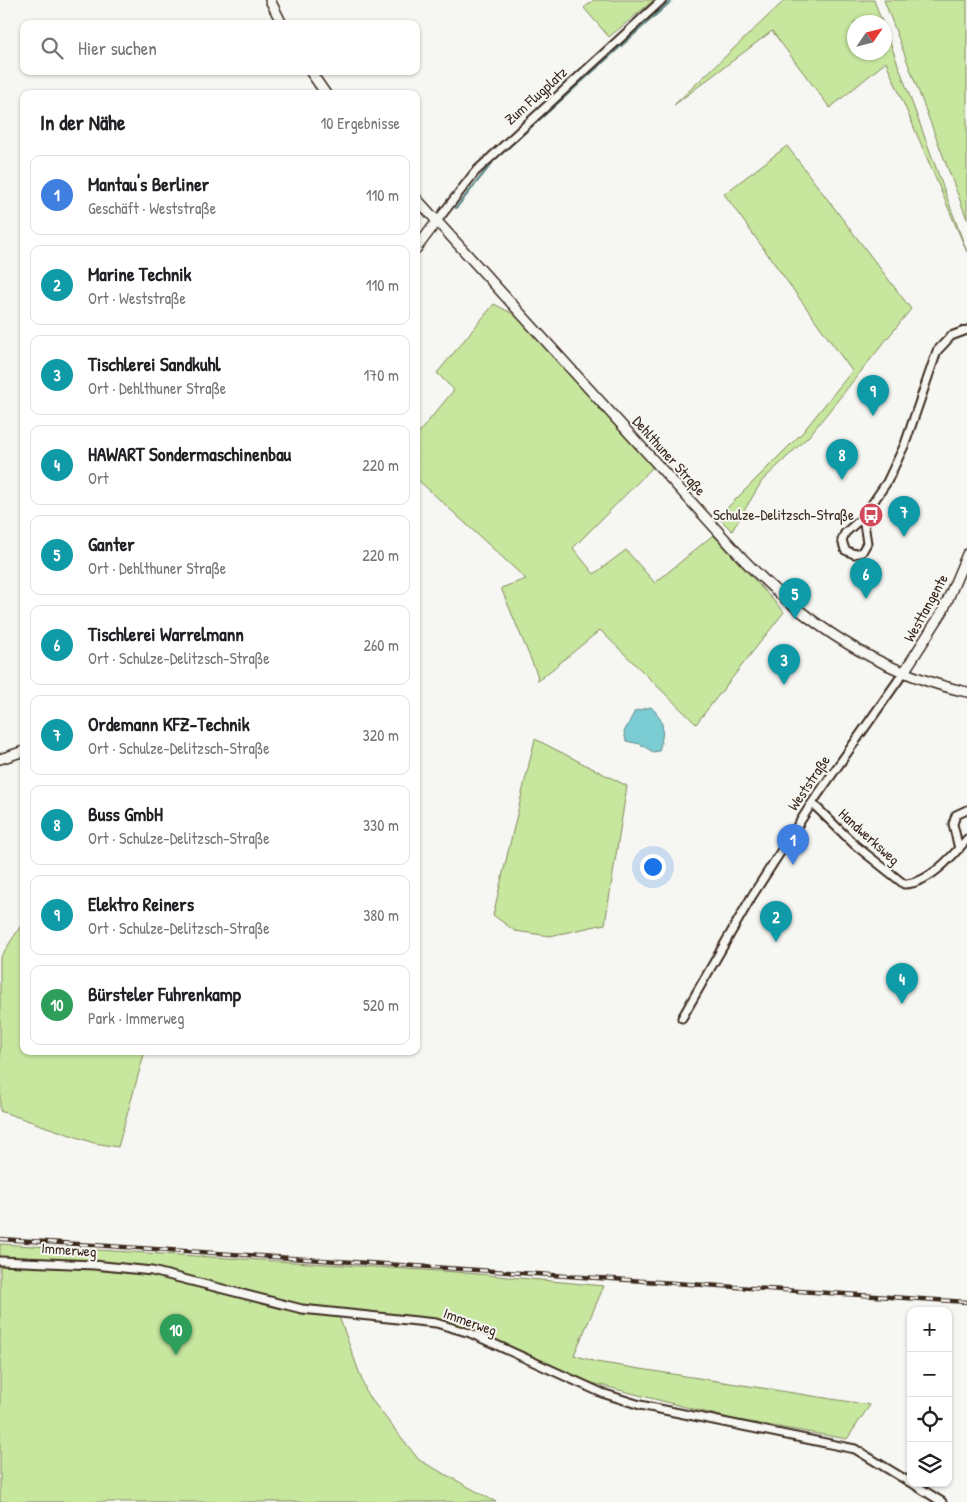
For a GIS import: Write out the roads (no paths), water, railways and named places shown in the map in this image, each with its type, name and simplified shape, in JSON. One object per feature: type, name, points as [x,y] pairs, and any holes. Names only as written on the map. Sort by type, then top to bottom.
[{"type":"street","points":[[270,0],[280,20]]},
{"type":"street","name":"Zum Flugplatz","points":[[437,221],[475,172],[662,0]]},
{"type":"street","points":[[313,75],[323,90]]},
{"type":"street","name":"Dehlthuner Straße","points":[[420,202],[765,582],[788,602],[844,643],[904,672],[967,692]]},
{"type":"street","points":[[420,244],[437,221]]},
{"type":"street","points":[[862,518],[867,543],[862,552],[854,554],[845,550],[842,540],[845,533],[862,518],[886,482],[905,444],[937,351],[951,336],[967,330]]},
{"type":"street","name":"Westtangente","points":[[904,672],[943,610],[962,571],[967,554]]},
{"type":"street","name":"Weststraße","points":[[682,1018],[752,896],[812,803],[904,672]]},
{"type":"street","points":[[0,759],[20,752]]},
{"type":"street","name":"Handwerksweg","points":[[812,803],[855,845],[904,884],[915,884],[927,877],[959,849],[967,839]]},
{"type":"street","points":[[959,849],[953,824],[956,815],[967,810]]},
{"type":"street","name":"Immerweg","points":[[0,1261],[94,1265],[152,1271],[302,1309],[338,1315],[436,1323],[470,1333],[602,1393],[640,1405],[855,1449],[907,1481]]},
{"type":"street","name":"Immerweg","points":[[918,1487],[942,1502]]},
{"type":"water","points":[[651,707],[659,717],[663,732],[659,751],[653,752],[640,744],[626,741],[624,732],[635,711]]},
{"type":"waterway","points":[[501,154],[672,0]]},
{"type":"waterway","points":[[456,208],[492,163]]},
{"type":"railway","points":[[0,1239],[967,1302]]},
{"type":"place","name":"Elektro Reiners","points":[[873,416]]},
{"type":"place","name":"Buss GmbH","points":[[842,480]]},
{"type":"place","name":"Schulze-Delitzsch-Straße","points":[[871,515]]},
{"type":"place","name":"Ordemann KFZ-Technik","points":[[904,537]]},
{"type":"place","name":"Tischlerei Warrelmann","points":[[866,599]]},
{"type":"place","name":"Ganter","points":[[795,619]]},
{"type":"place","name":"Tischlerei Sandkuhl","points":[[784,685]]},
{"type":"place","name":"Mantau's Berliner","points":[[793,865]]},
{"type":"place","name":"Marine Technik","points":[[776,942]]},
{"type":"place","name":"HAWART Sondermaschinenbau","points":[[902,1004]]},
{"type":"place","name":"Bürsteler Fuhrenkamp","points":[[176,1355]]}]
